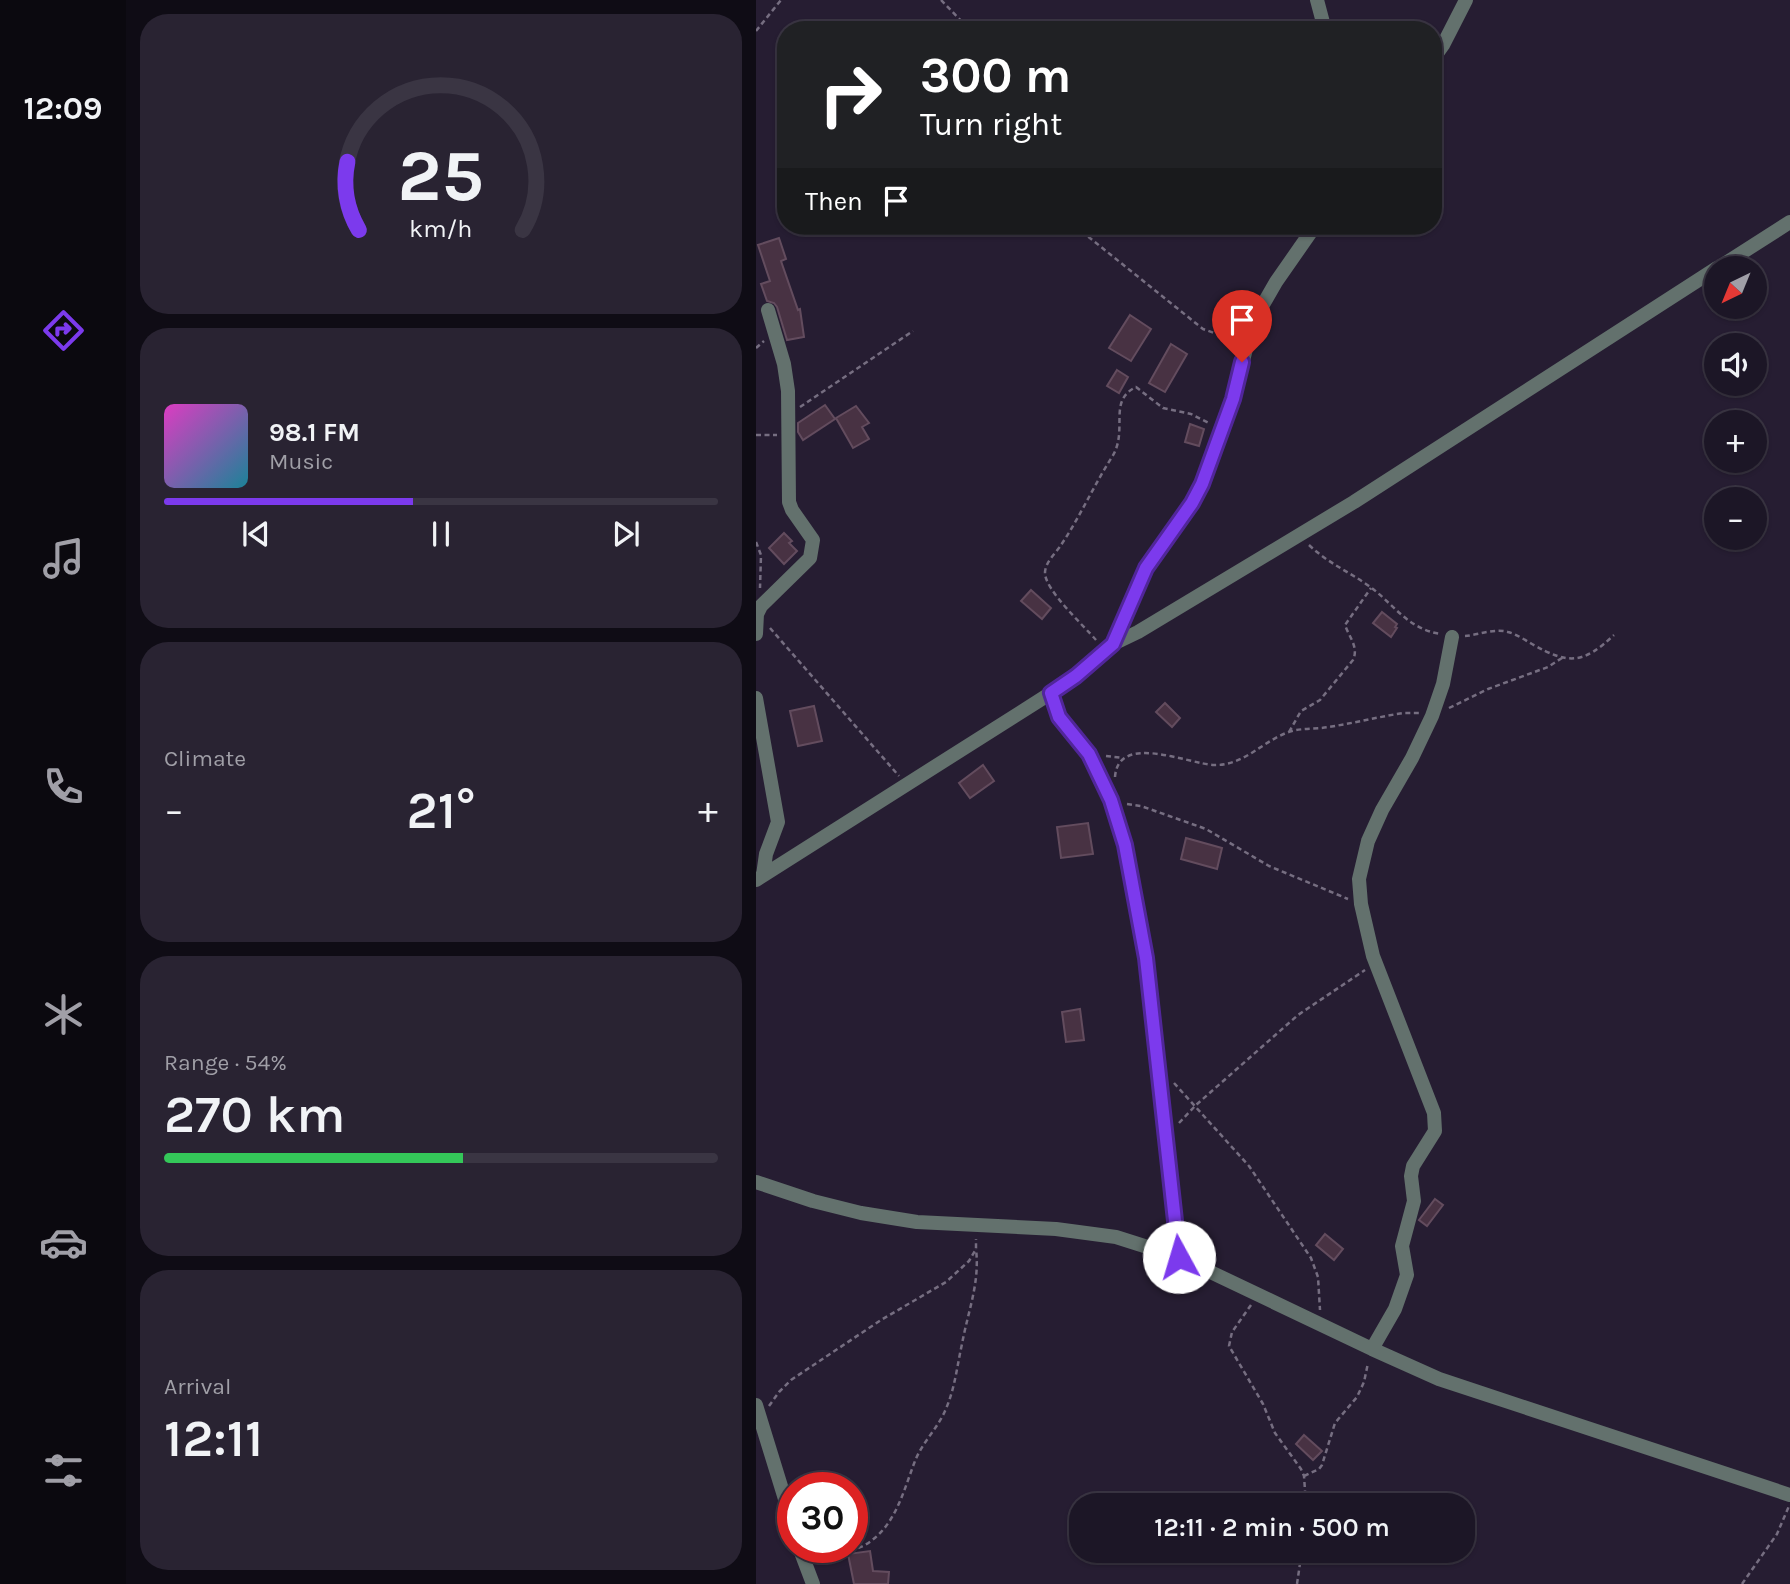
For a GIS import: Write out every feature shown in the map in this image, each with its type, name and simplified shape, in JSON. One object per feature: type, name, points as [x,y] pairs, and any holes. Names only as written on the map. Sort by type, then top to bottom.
[{"type":"street","points":[[1317,0],[1323,21]]},
{"type":"street","points":[[1442,46],[1466,0]]},
{"type":"street","points":[[1736,256],[1790,222]]},
{"type":"street","points":[[1109,647],[1146,568],[1197,494],[1233,399],[1253,322],[1263,302],[1309,235]]},
{"type":"street","points":[[760,877],[1051,693],[1109,647],[1299,536],[1704,276]]},
{"type":"street","points":[[756,634],[758,611],[803,565],[813,550],[813,540],[789,502],[788,391],[784,364],[768,310]]},
{"type":"street","points":[[1372,1349],[1395,1310],[1405,1284],[1407,1275],[1402,1246],[1413,1201],[1411,1176],[1413,1166],[1435,1131],[1434,1113],[1373,956],[1361,904],[1359,879],[1368,841],[1432,716],[1443,684],[1452,636]]},
{"type":"street","points":[[1051,693],[1059,717],[1089,754],[1112,802],[1125,845],[1146,958],[1179,1257]]},
{"type":"street","points":[[756,698],[778,822],[760,877]]},
{"type":"street","points":[[756,1182],[861,1213],[917,1222],[1056,1229],[1116,1237],[1179,1257],[1438,1379],[1790,1495]]},
{"type":"street","points":[[758,1412],[777,1473]]},
{"type":"street","points":[[806,1563],[813,1584]]},
{"type":"path","points":[[756,31],[781,0]]},
{"type":"path","points":[[941,0],[961,21]]},
{"type":"path","points":[[1086,235],[1203,329],[1247,344]]},
{"type":"path","points":[[788,414],[913,331]]},
{"type":"path","points":[[1109,647],[1052,589],[1045,575],[1046,567],[1080,516],[1118,449],[1123,395],[1136,387],[1163,408],[1191,414],[1222,430]]},
{"type":"path","points":[[756,435],[787,434]]},
{"type":"path","points":[[1299,536],[1337,568],[1371,588],[1418,628],[1452,636],[1506,631],[1562,658],[1586,657],[1614,635]]},
{"type":"path","points":[[756,542],[761,555],[758,611],[906,783]]},
{"type":"path","points":[[1289,732],[1301,711],[1320,700],[1353,660],[1354,644],[1345,625],[1371,588]]},
{"type":"path","points":[[1361,904],[1269,866],[1229,841],[1185,820],[1141,806],[1112,802],[1116,769],[1123,758],[1147,752],[1213,765],[1226,764],[1241,759],[1289,732],[1403,713],[1432,716],[1488,689],[1549,667],[1562,658]]},
{"type":"path","points":[[1167,1136],[1196,1105],[1298,1015],[1364,972],[1373,956]]},
{"type":"path","points":[[1159,1068],[1196,1105],[1249,1166],[1311,1258],[1318,1277],[1321,1324]]},
{"type":"path","points":[[868,1542],[897,1510],[915,1461],[945,1410],[954,1386],[961,1346],[974,1299],[978,1262],[977,1225]]},
{"type":"path","points":[[758,1412],[791,1380],[881,1320],[946,1282],[969,1261],[976,1249]]},
{"type":"path","points":[[1259,1294],[1232,1332],[1229,1346],[1263,1404],[1275,1433],[1293,1455],[1304,1476],[1305,1493]]},
{"type":"path","points":[[1304,1476],[1322,1465],[1335,1423],[1353,1404],[1364,1382],[1372,1349]]},
{"type":"path","points":[[1742,1584],[1777,1534],[1790,1503]]},
{"type":"path","points":[[1297,1584],[1300,1563]]},
{"type":"building","points":[[779,238],[786,259],[781,261],[798,310],[800,309],[804,337],[787,340],[777,307],[767,301],[761,284],[770,281],[758,245]]},
{"type":"building","points":[[1130,315],[1151,329],[1131,361],[1109,348]]},
{"type":"building","points":[[1171,344],[1187,354],[1165,392],[1149,383]]},
{"type":"building","points":[[1117,370],[1128,377],[1119,393],[1107,386]]},
{"type":"building","points":[[825,405],[835,419],[803,440],[798,432],[798,423]]},
{"type":"building","points":[[856,406],[869,423],[862,427],[869,439],[853,448],[836,418]]},
{"type":"building","points":[[1190,424],[1204,429],[1199,446],[1185,442]]},
{"type":"building","points":[[784,533],[797,551],[784,564],[769,548]]},
{"type":"building","points":[[1031,590],[1051,608],[1042,619],[1021,601]]},
{"type":"building","points":[[1382,612],[1397,624],[1391,637],[1373,623]]},
{"type":"building","points":[[1165,703],[1180,718],[1172,727],[1156,712]]},
{"type":"building","points":[[814,706],[822,741],[798,746],[790,711]]},
{"type":"building","points":[[983,765],[994,781],[970,798],[959,783]]},
{"type":"building","points":[[1088,823],[1093,854],[1061,858],[1057,827]]},
{"type":"building","points":[[1186,838],[1222,848],[1217,869],[1181,859]]},
{"type":"building","points":[[1080,1009],[1084,1040],[1066,1042],[1062,1012]]},
{"type":"building","points":[[1435,1199],[1443,1205],[1427,1226],[1419,1220]]},
{"type":"building","points":[[1325,1234],[1343,1249],[1334,1260],[1316,1245]]},
{"type":"building","points":[[1304,1435],[1322,1451],[1313,1460],[1296,1444]]},
{"type":"building","points":[[868,1551],[873,1571],[889,1572],[888,1584],[854,1584],[850,1563],[868,1563]]},
{"type":"route","points":[[1179,1257],[1146,958],[1125,845],[1111,800],[1089,754],[1059,717],[1051,693],[1076,676],[1113,644],[1146,568],[1192,503],[1202,484],[1233,399],[1242,362]]}]
